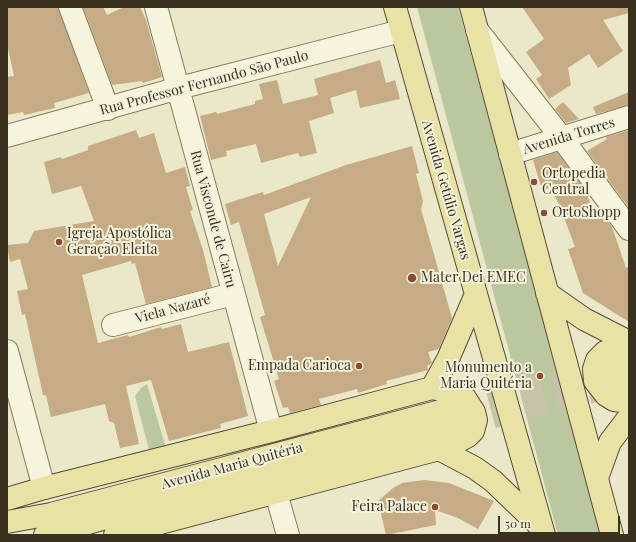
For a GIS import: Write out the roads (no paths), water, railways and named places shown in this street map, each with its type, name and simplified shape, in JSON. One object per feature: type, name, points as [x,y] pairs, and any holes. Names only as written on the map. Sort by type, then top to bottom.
[{"type":"main road","name":"Avenida Getúlio Vargas","points":[[396,7],[401,31],[543,532]]},
{"type":"main road","points":[[471,7],[612,535]]},
{"type":"main road","points":[[547,293],[584,319],[629,342]]},
{"type":"main road","points":[[432,388],[461,330],[476,294]]},
{"type":"main road","points":[[629,342],[605,352],[597,360],[594,369],[595,381],[606,395],[614,400],[629,402]]},
{"type":"main road","points":[[615,380],[629,365]]},
{"type":"main road","points":[[7,499],[44,488],[271,431],[432,388],[456,393],[465,398],[471,405],[476,420],[473,431],[468,436],[439,449],[115,535]]},
{"type":"main road","name":"Avenida Maria Quitéria","points":[[7,522],[51,514],[458,417],[45,535]]},
{"type":"main road","points":[[597,478],[610,442],[629,417]]},
{"type":"main road","points":[[439,449],[475,468],[493,482],[543,532]]},
{"type":"street","points":[[70,7],[108,109]]},
{"type":"street","name":"Rua Visconde de Cairu","points":[[156,7],[271,431]]},
{"type":"street","points":[[477,30],[561,137],[629,229]]},
{"type":"street","name":"Rua Professor Fernando São Paulo","points":[[7,136],[179,88],[401,31]]},
{"type":"street","name":"Avenida Torres","points":[[510,154],[629,117]]},
{"type":"street","name":"Viela Nazaré","points":[[113,325],[233,294]]},
{"type":"street","points":[[7,351],[44,488]]},
{"type":"street","points":[[276,493],[288,535]]},
{"type":"tunnel","points":[[456,407],[606,371]]},
{"type":"tunnel","points":[[461,426],[611,387]]},
{"type":"place","name":"Ortopedia Central","points":[[534,182]]},
{"type":"place","name":"OrtoShopp","points":[[544,213]]},
{"type":"place","name":"Igreja Apostólica Geração Eleita","points":[[59,242]]},
{"type":"place","name":"Mater Dei EMEC","points":[[412,278]]},
{"type":"place","name":"Empada Carioca","points":[[359,366]]},
{"type":"place","name":"Monumento a Maria Quitéria","points":[[540,376]]},
{"type":"place","name":"Feira Palace","points":[[435,507]]}]
